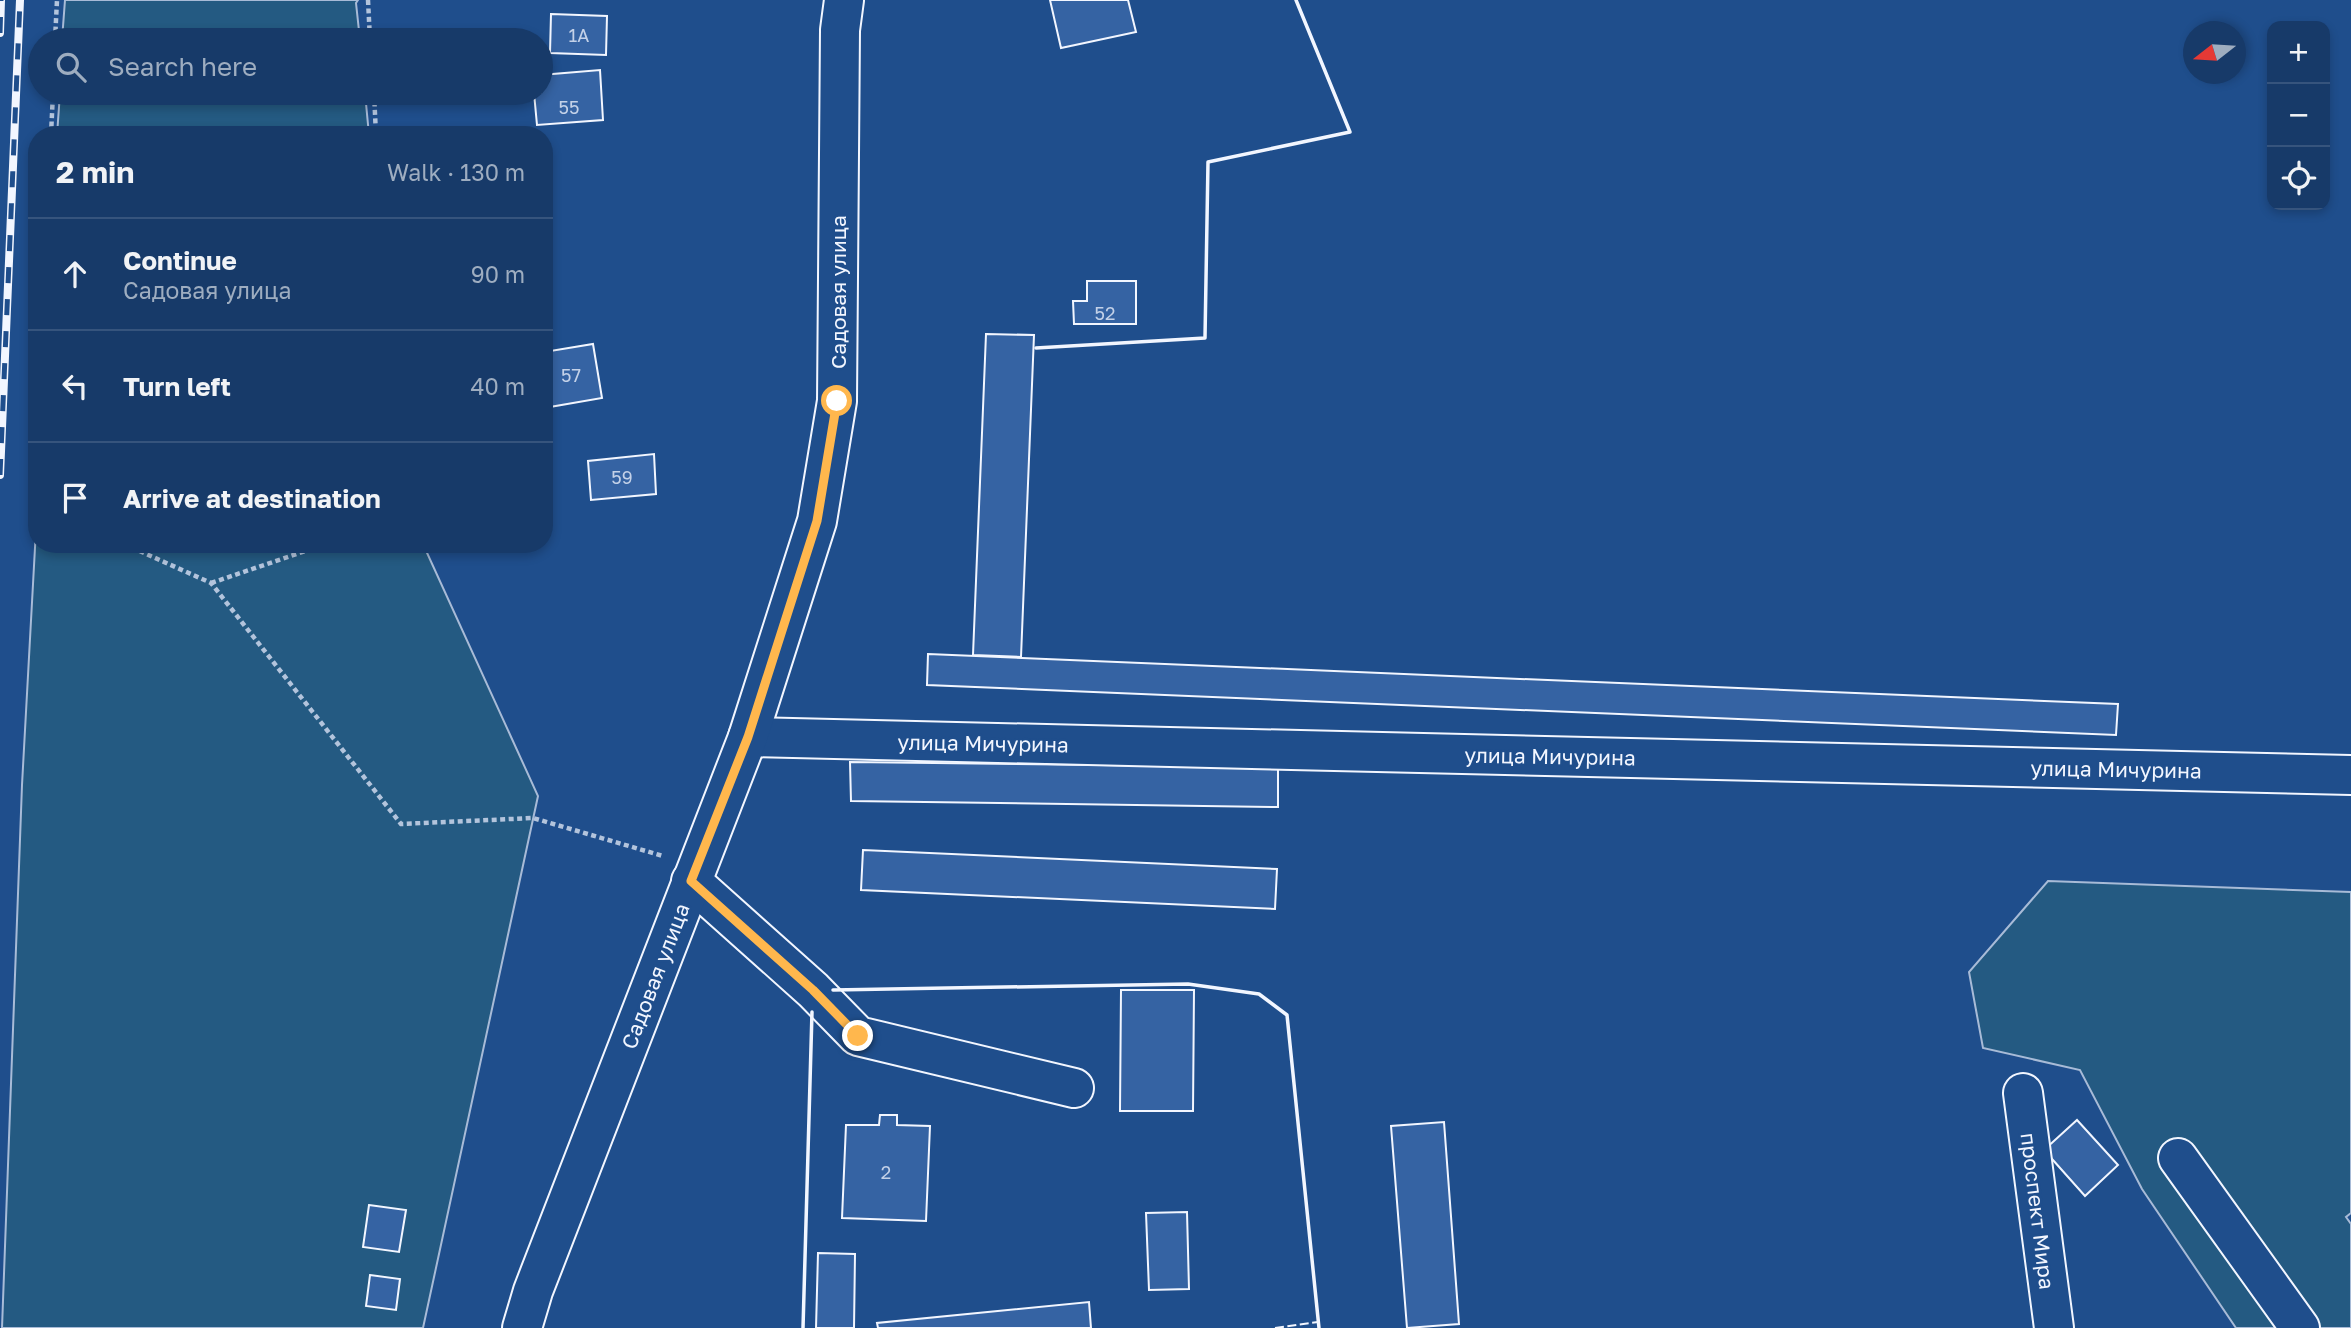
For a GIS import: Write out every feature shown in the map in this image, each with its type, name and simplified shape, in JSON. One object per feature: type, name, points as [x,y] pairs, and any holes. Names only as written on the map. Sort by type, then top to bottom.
[{"type":"street","name":"Садовая улица","points":[[522,1328],[533,1291],[748,737],[817,521],[837,401],[840,30],[844,0]]},
{"type":"street","name":"улица Мичурина","points":[[748,737],[2351,775]]},
{"type":"street","points":[[694,874],[858,1036],[1074,1088]]},
{"type":"street","name":"проспект Мира","points":[[2023,1093],[2054,1328]]},
{"type":"street","points":[[2178,1157],[2300,1328]]},
{"type":"path","points":[[56,28],[57,0]]},
{"type":"path","points":[[368,0],[369,28]]},
{"type":"path","points":[[51,126],[52,105]]},
{"type":"path","points":[[375,105],[376,126]]},
{"type":"path","points":[[144,553],[211,583],[401,824],[533,818],[694,874]]},
{"type":"path","points":[[211,583],[299,553]]},
{"type":"shaded area","points":[[65,0],[358,0],[359,28],[63,28]]},
{"type":"shaded area","points":[[59,105],[366,105],[368,126],[58,126]]},
{"type":"shaded area","points":[[35,553],[427,553],[538,796],[423,1328],[2,1328],[22,785]]},
{"type":"shaded area","points":[[2048,881],[2351,892],[2351,1213],[2346,1217],[2351,1224],[2351,1328],[2236,1328],[2142,1189],[2080,1070],[1983,1048],[1969,972]]},
{"type":"building","points":[[1050,0],[1128,0],[1136,32],[1061,48]]},
{"type":"building","points":[[551,14],[607,16],[606,55],[553,53],[553,28],[551,28]]},
{"type":"building","points":[[600,70],[603,120],[537,125],[535,105],[553,105],[553,74]]},
{"type":"building","points":[[1087,281],[1136,281],[1136,324],[1074,324],[1073,301],[1087,301]]},
{"type":"building","points":[[986,334],[1034,335],[1021,657],[973,655]]},
{"type":"building","points":[[593,344],[602,398],[553,406],[553,351]]},
{"type":"building","points":[[654,454],[656,494],[591,500],[588,461]]},
{"type":"building","points":[[928,654],[2118,704],[2116,735],[927,685]]},
{"type":"building","points":[[850,762],[1278,767],[1278,807],[851,801]]},
{"type":"building","points":[[863,850],[1277,869],[1275,909],[861,890]]},
{"type":"building","points":[[1121,990],[1194,990],[1193,1111],[1120,1111]]},
{"type":"building","points":[[880,1115],[897,1115],[897,1125],[930,1126],[926,1221],[842,1218],[846,1125],[879,1125]]},
{"type":"building","points":[[2077,1120],[2118,1165],[2085,1196],[2044,1150]]},
{"type":"building","points":[[1444,1122],[1459,1324],[1407,1328],[1391,1126]]},
{"type":"building","points":[[369,1205],[406,1210],[399,1252],[363,1247]]},
{"type":"building","points":[[1187,1212],[1189,1289],[1149,1290],[1146,1213]]},
{"type":"building","points":[[818,1253],[855,1254],[854,1328],[816,1328]]},
{"type":"building","points":[[370,1275],[400,1279],[396,1310],[366,1306]]},
{"type":"building","points":[[1089,1302],[1091,1328],[878,1328],[877,1323]]},
{"type":"railway","points":[[0,33],[1,0]]},
{"type":"railway","points":[[0,475],[20,0]]},
{"type":"fence","points":[[1275,1328],[1318,1322]]},
{"type":"wall","points":[[1036,348],[1205,338],[1208,162],[1350,132],[1296,0]]},
{"type":"wall","points":[[833,990],[1188,984],[1259,994],[1287,1015],[1319,1328]]},
{"type":"wall","points":[[803,1328],[812,1012]]},
{"type":"route","points":[[837,401],[817,521],[748,737],[691,881],[813,990],[858,1036]]}]
